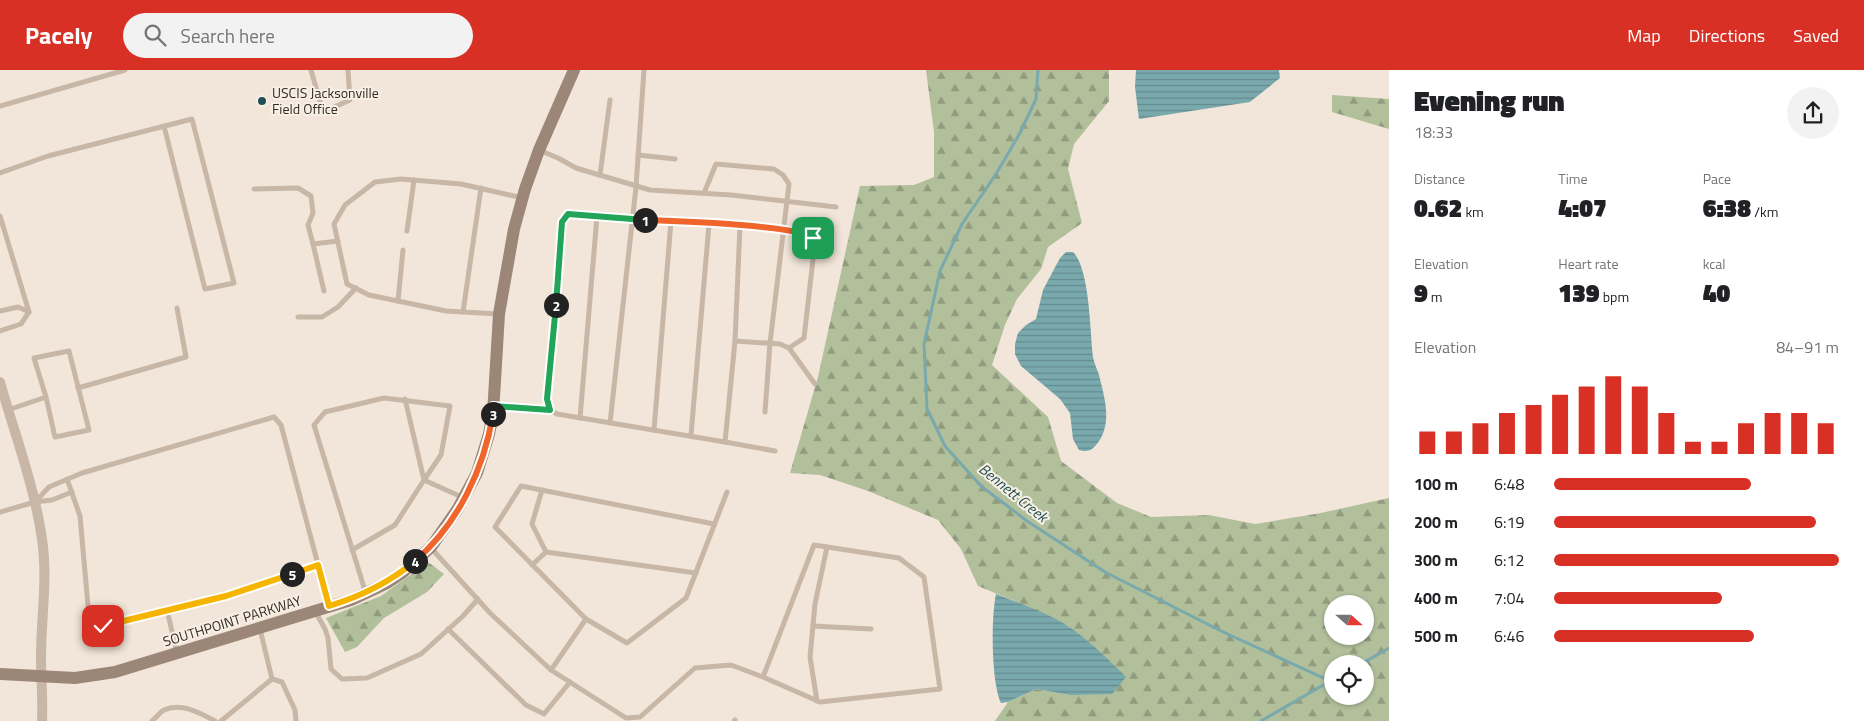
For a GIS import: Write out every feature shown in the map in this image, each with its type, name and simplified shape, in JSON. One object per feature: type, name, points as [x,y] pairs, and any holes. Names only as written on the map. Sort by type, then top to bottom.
[{"type":"main road","name":"SOUTHPOINT PARKWAY","points":[[0,674],[75,678],[114,672],[366,594],[402,572],[431,547],[464,498],[485,452],[493,406],[499,314],[508,260],[523,198],[539,150],[574,70]]},
{"type":"street","points":[[0,382],[35,502],[42,537],[45,562],[41,656],[42,721]]},
{"type":"lane","points":[[0,106],[125,70]]},
{"type":"lane","points":[[311,70],[323,112],[350,100],[348,70]]},
{"type":"lane","points":[[610,423],[636,186],[644,70]]},
{"type":"lane","points":[[600,175],[610,100]]},
{"type":"lane","points":[[0,173],[48,156],[164,126],[192,119],[234,283],[204,289],[164,126]]},
{"type":"lane","points":[[539,150],[576,168],[650,190],[704,193],[836,207]]},
{"type":"lane","points":[[638,155],[675,159]]},
{"type":"lane","points":[[704,193],[716,164],[774,170],[783,174],[789,184],[770,343],[765,412]]},
{"type":"lane","points":[[499,314],[446,311],[369,295],[347,284],[334,224],[345,205],[375,182],[401,179],[461,184],[523,198]]},
{"type":"lane","points":[[407,231],[414,180]]},
{"type":"lane","points":[[254,189],[298,188],[311,196],[313,213],[308,225],[324,291]]},
{"type":"lane","points":[[463,312],[481,188]]},
{"type":"lane","points":[[550,410],[547,399],[562,222],[568,214],[740,226],[808,234],[815,242],[804,338],[789,348]]},
{"type":"lane","points":[[0,216],[29,312]]},
{"type":"lane","points":[[580,418],[597,216]]},
{"type":"lane","points":[[654,430],[671,221]]},
{"type":"lane","points":[[691,435],[709,224]]},
{"type":"lane","points":[[725,442],[735,341],[740,226]]},
{"type":"lane","points":[[314,244],[338,241]]},
{"type":"lane","points":[[398,301],[403,250]]},
{"type":"lane","points":[[298,317],[322,317],[338,307],[356,288]]},
{"type":"lane","points":[[0,311],[18,307],[29,312]]},
{"type":"lane","points":[[78,388],[186,358],[177,308]]},
{"type":"lane","points":[[0,331],[21,324],[29,312]]},
{"type":"lane","points":[[735,341],[780,344],[789,348],[815,384]]},
{"type":"lane","points":[[69,351],[89,430],[55,437],[46,397],[34,358],[69,351]]},
{"type":"lane","points":[[8,410],[46,397]]},
{"type":"lane","points":[[352,550],[396,525],[441,455],[450,406],[405,399],[384,398],[325,412],[314,425],[352,550],[366,594]]},
{"type":"lane","points":[[405,399],[424,480]]},
{"type":"lane","points":[[493,406],[550,410],[558,414],[580,418],[775,450]]},
{"type":"lane","points":[[35,502],[48,487],[82,473],[274,417],[281,425],[329,606]]},
{"type":"lane","points":[[68,479],[80,516],[89,617],[103,626],[226,596],[318,565]]},
{"type":"lane","points":[[424,480],[464,498]]},
{"type":"lane","points":[[714,524],[522,486],[496,527],[586,619],[627,643],[686,598],[727,492]]},
{"type":"lane","points":[[542,490],[532,524],[546,552]]},
{"type":"lane","points":[[0,512],[35,502],[52,500],[72,492]]},
{"type":"lane","points":[[431,547],[478,599],[551,670],[626,718],[642,719],[695,668],[731,665],[820,702],[940,689],[924,577],[899,558],[814,545],[763,677]]},
{"type":"lane","points":[[817,701],[810,657],[815,604],[827,547]]},
{"type":"lane","points":[[546,552],[696,573]]},
{"type":"lane","points":[[532,565],[546,552]]},
{"type":"lane","points":[[315,611],[328,638],[331,669],[342,679],[367,678],[421,654],[463,616],[478,599]]},
{"type":"lane","points":[[167,610],[177,653]]},
{"type":"lane","points":[[551,670],[586,619]]},
{"type":"lane","points":[[813,626],[871,629]]},
{"type":"lane","points":[[260,628],[272,679]]},
{"type":"lane","points":[[448,629],[526,705],[544,714],[570,682]]},
{"type":"lane","points":[[221,721],[272,679]]},
{"type":"lane","points":[[272,679],[282,682],[295,710],[296,721]]},
{"type":"lane","points":[[152,721],[164,710],[179,706],[201,713],[215,721]]},
{"type":"green space","points":[[926,70],[1109,70],[1109,101],[1074,144],[1068,169],[1082,223],[1048,247],[1041,269],[1017,299],[1005,325],[992,365],[1048,417],[1061,461],[1117,503],[1151,517],[1209,515],[1255,524],[1321,513],[1389,498],[1389,721],[995,721],[1008,702],[1036,689],[1070,695],[1070,627],[1029,607],[978,586],[961,549],[938,520],[868,491],[820,475],[790,473],[818,377],[860,186],[914,185],[934,177],[934,132]]},
{"type":"green space","points":[[1332,95],[1389,99],[1389,129],[1332,112]]},
{"type":"green space","points":[[428,562],[444,574],[427,592],[384,618],[357,647],[345,652],[326,618],[381,596]]},
{"type":"water","points":[[1136,70],[1279,70],[1280,78],[1250,102],[1139,119],[1135,87]]},
{"type":"water","points":[[1066,252],[1073,252],[1079,260],[1083,272],[1093,357],[1105,402],[1106,420],[1104,429],[1094,447],[1087,451],[1079,450],[1073,439],[1070,413],[1060,399],[1021,366],[1015,354],[1018,333],[1036,319],[1043,290],[1060,258]]},
{"type":"water","points":[[996,594],[1044,613],[1071,628],[1093,645],[1126,677],[1112,694],[1070,695],[1036,689],[1008,702],[1001,703],[995,680],[993,649],[993,618]]},
{"type":"waterway","name":"Bennett Creek","points":[[1038,70],[1036,99],[1020,133],[996,174],[962,224],[940,271],[924,344],[927,409],[945,446],[981,486],[1027,521],[1105,572],[1221,631],[1324,678]]},
{"type":"waterway","points":[[1374,657],[1389,648]]},
{"type":"waterway","points":[[1261,721],[1324,685]]},
{"type":"place","name":"USCIS Jacksonville Field Office","points":[[262,101]]},
{"type":"route","points":[[103,626],[226,596],[318,565],[329,606],[351,600],[387,583],[431,547],[457,510],[477,473],[485,452],[493,406],[550,410],[547,399],[562,222],[568,214],[784,230],[808,234],[813,238]]}]
